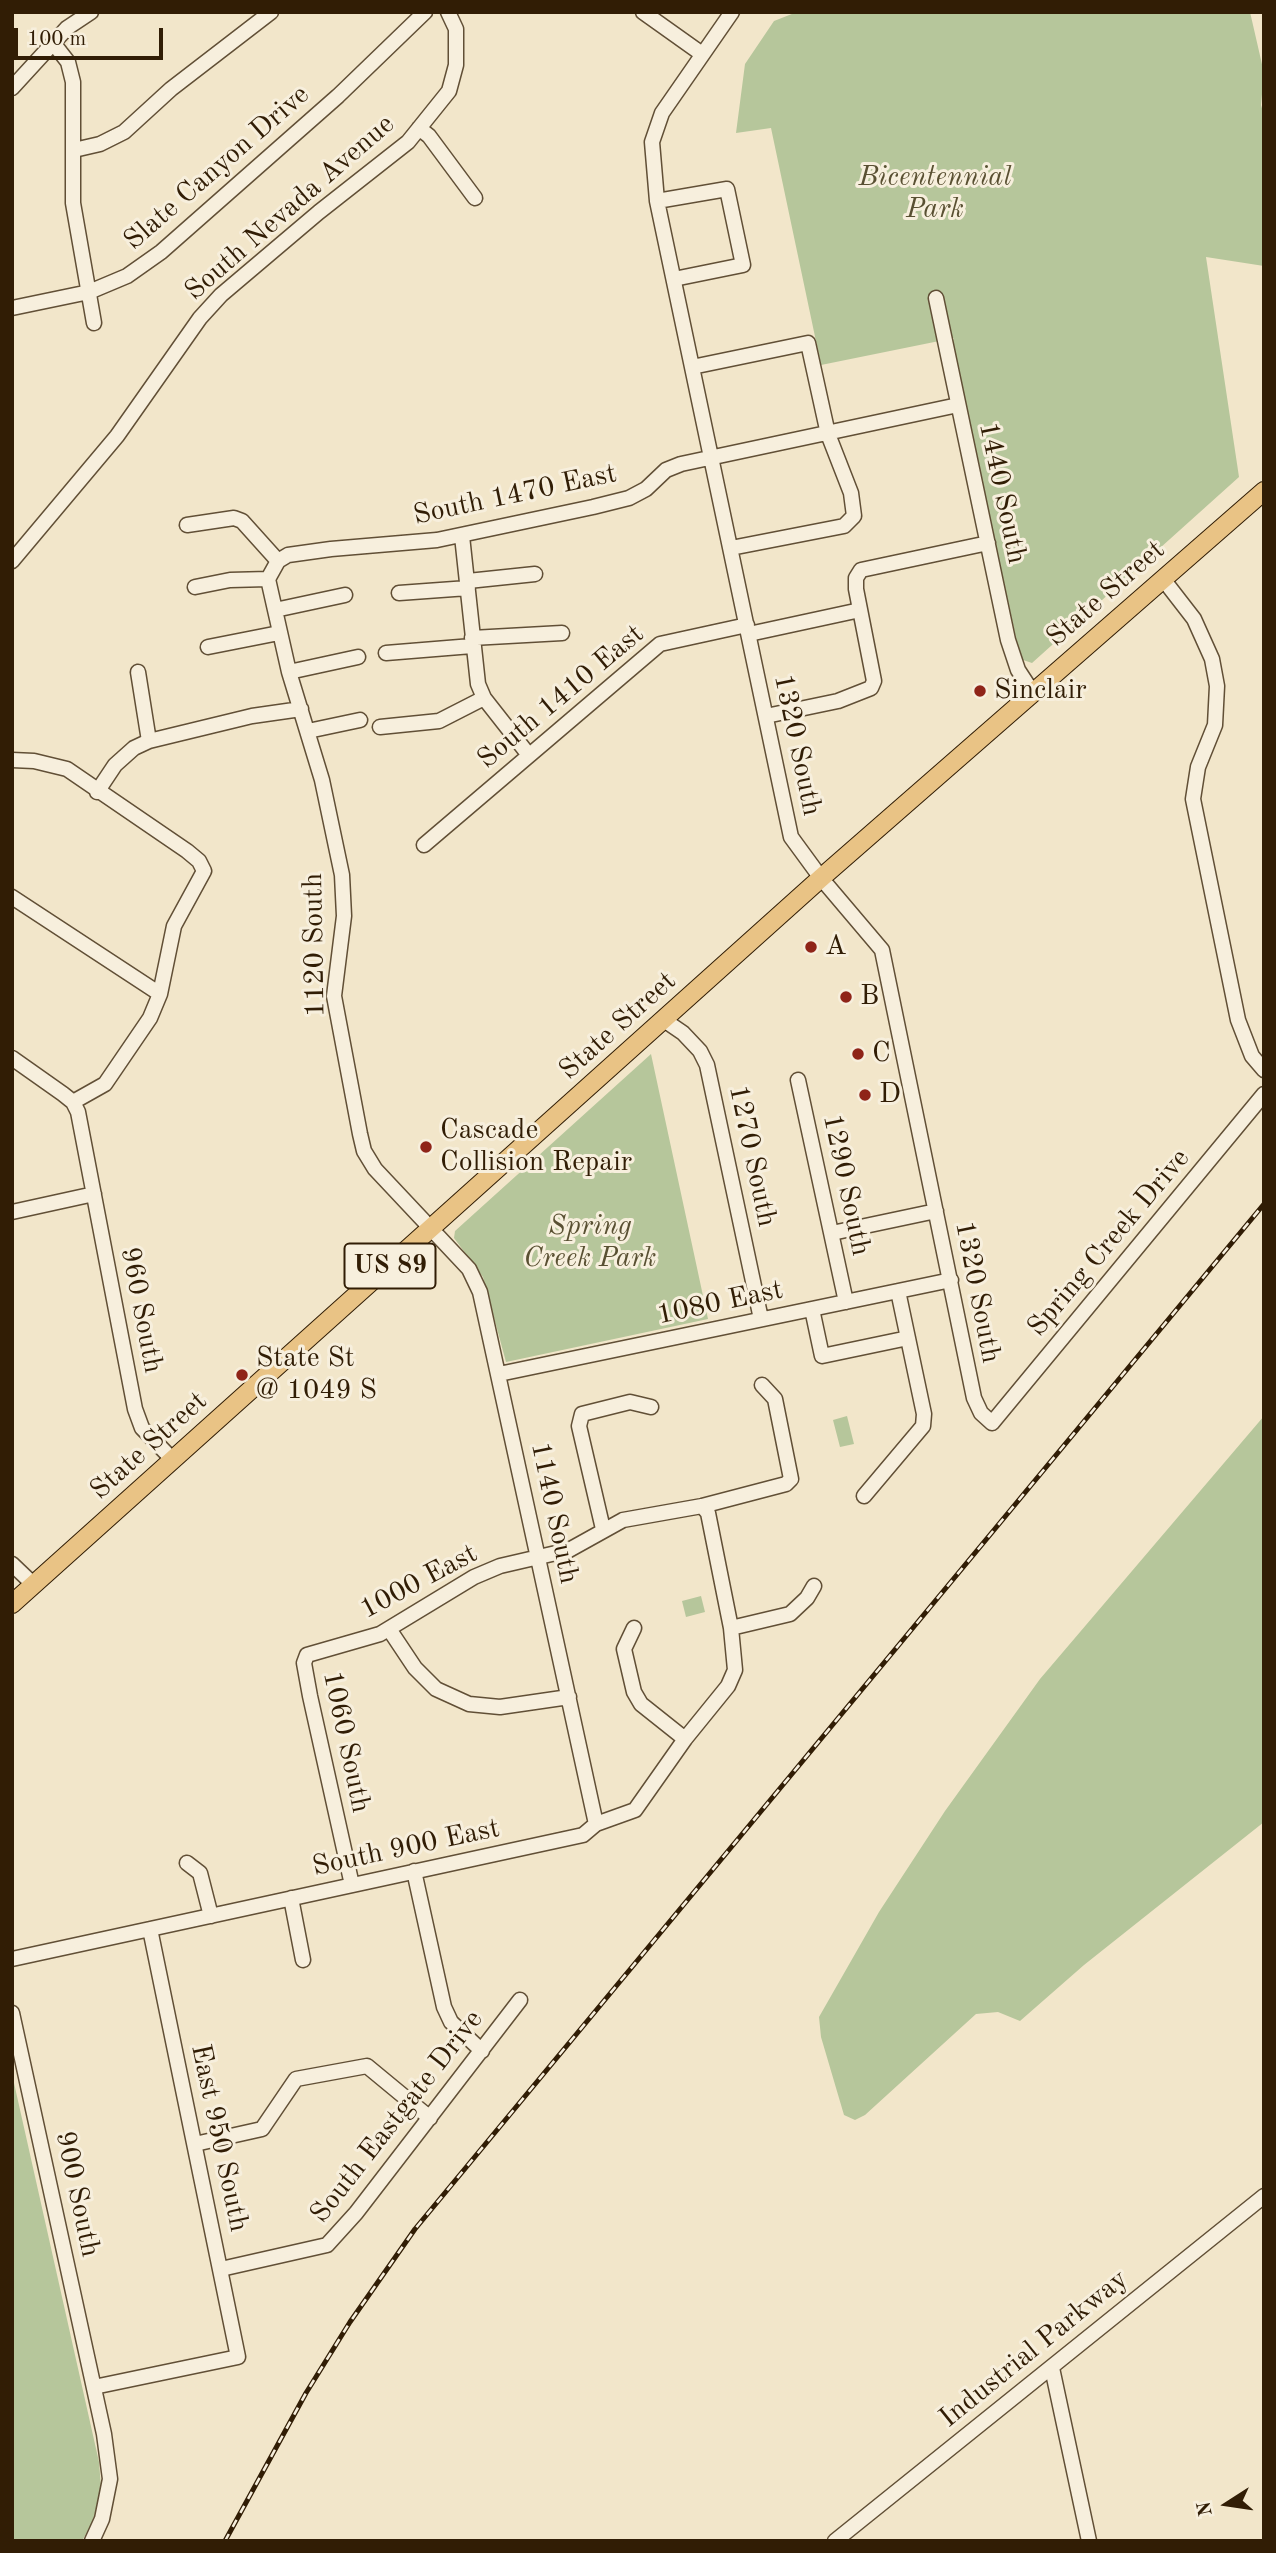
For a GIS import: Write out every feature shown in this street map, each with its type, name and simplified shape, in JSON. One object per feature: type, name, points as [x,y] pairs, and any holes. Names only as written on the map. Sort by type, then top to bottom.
[{"type":"main road","name":"State Street","points":[[12,1604],[821,878],[1264,491]]},
{"type":"street","points":[[12,89],[67,28],[91,12]]},
{"type":"street","points":[[74,150],[100,145],[124,132],[171,89],[271,12]]},
{"type":"street","name":"Slate Canyon Drive","points":[[12,308],[89,292],[127,276],[161,252],[338,96],[425,12]]},
{"type":"street","name":"South Nevada Avenue","points":[[12,561],[79,484],[184,338],[221,295],[408,142],[449,91],[456,65],[456,29],[448,12]]},
{"type":"street","points":[[643,12],[702,54]]},
{"type":"street","name":"1320 South","points":[[732,12],[662,113],[652,142],[657,201],[791,837],[821,878],[882,950],[974,1398],[981,1413],[992,1423]]},
{"type":"street","points":[[54,44],[68,62],[73,82],[73,202],[94,323]]},
{"type":"street","points":[[419,128],[429,136],[475,198]]},
{"type":"street","points":[[657,201],[727,188],[743,265],[674,279]]},
{"type":"street","name":"1440 South","points":[[936,298],[1011,654],[1033,693]]},
{"type":"street","points":[[692,367],[808,343],[828,433],[851,493],[854,516],[844,526],[731,548]]},
{"type":"street","name":"South 1470 East","points":[[278,561],[288,555],[462,536],[629,498],[646,489],[666,470],[958,405]]},
{"type":"street","points":[[187,525],[234,518],[242,521],[278,561],[268,579],[230,580],[195,587]]},
{"type":"street","points":[[462,536],[478,684],[484,698],[528,754]]},
{"type":"street","points":[[766,716],[838,701],[871,688],[874,681],[855,583],[858,573],[869,566],[988,543]]},
{"type":"street","points":[[399,593],[535,574]]},
{"type":"street","name":"1120 South","points":[[268,579],[279,633],[308,731],[342,875],[344,916],[334,996],[364,1151],[375,1169],[431,1229]]},
{"type":"street","points":[[1163,579],[1194,619],[1212,659],[1217,686],[1215,725],[1198,767],[1193,799],[1238,1020],[1252,1056],[1264,1070]]},
{"type":"street","points":[[275,610],[345,596]]},
{"type":"street","name":"South 1410 East","points":[[424,845],[660,644],[860,610]]},
{"type":"street","points":[[208,647],[279,633]]},
{"type":"street","points":[[386,653],[562,633]]},
{"type":"street","points":[[289,672],[358,657]]},
{"type":"street","points":[[138,672],[149,741]]},
{"type":"street","points":[[380,727],[439,721],[484,698]]},
{"type":"street","points":[[97,792],[115,765],[134,748],[149,741],[252,716],[301,709]]},
{"type":"street","points":[[308,731],[360,720]]},
{"type":"street","points":[[12,760],[34,761],[67,769],[187,852],[199,861],[204,871],[174,926],[160,994],[150,1018],[105,1084],[73,1102],[12,1058]]},
{"type":"street","points":[[12,897],[160,994]]},
{"type":"street","name":"1270 South","points":[[664,1020],[683,1033],[700,1051],[711,1079],[761,1319]]},
{"type":"street","name":"1290 South","points":[[799,1080],[846,1302]]},
{"type":"street","name":"Spring Creek Drive","points":[[992,1423],[1264,1094]]},
{"type":"street","name":"960 South","points":[[73,1102],[82,1129],[135,1409],[142,1428],[172,1459]]},
{"type":"street","points":[[12,1212],[94,1194]]},
{"type":"street","points":[[832,1233],[936,1211]]},
{"type":"street","name":"1140 South","points":[[431,1229],[469,1269],[484,1306],[596,1824]]},
{"type":"street","name":"1080 East","points":[[499,1374],[951,1280]]},
{"type":"street","points":[[864,1496],[923,1426],[924,1414],[898,1291]]},
{"type":"street","points":[[812,1309],[822,1356],[908,1338]]},
{"type":"street","name":"1000 East","points":[[310,1652],[369,1638],[389,1629],[481,1573],[580,1545],[623,1520],[702,1506],[788,1482],[791,1479],[775,1399],[762,1385]]},
{"type":"street","points":[[603,1530],[579,1426],[582,1414],[630,1402],[650,1406]]},
{"type":"street","points":[[702,1506],[708,1513],[731,1628],[790,1614],[807,1598],[814,1586]]},
{"type":"street","points":[[12,1564],[34,1585]]},
{"type":"street","points":[[634,1628],[624,1649],[634,1692],[641,1704],[685,1739]]},
{"type":"street","name":"South 900 East","points":[[12,1959],[583,1835],[596,1824],[635,1810],[685,1739],[728,1686],[735,1670],[731,1628]]},
{"type":"street","points":[[389,1629],[415,1668],[436,1689],[469,1704],[500,1707],[569,1697]]},
{"type":"street","name":"1060 South","points":[[310,1652],[305,1659],[306,1674],[352,1885]]},
{"type":"street","points":[[187,1863],[201,1873],[211,1916]]},
{"type":"street","points":[[414,1871],[444,2007],[451,2022],[481,2051]]},
{"type":"street","points":[[291,1898],[303,1960]]},
{"type":"street","name":"East 950 South","points":[[94,2386],[238,2357],[150,1929]]},
{"type":"street","name":"South Eastgate Drive","points":[[221,2269],[327,2245],[356,2213],[520,2000]]},
{"type":"street","name":"900 South","points":[[12,2012],[94,2386],[110,2479],[102,2519],[92,2541]]},
{"type":"street","points":[[195,2144],[262,2129],[296,2079],[367,2066],[430,2118]]},
{"type":"street","name":"Industrial Parkway","points":[[835,2541],[1264,2196]]},
{"type":"street","points":[[1052,2368],[1089,2541]]},
{"type":"green space","name":"Bicentennial Park","points":[[797,12],[1250,12],[1264,73],[1261,105],[1264,115],[1264,266],[1206,257],[1239,477],[1032,663],[1023,660],[1019,652],[952,343],[954,338],[821,365],[771,128],[736,133],[745,64],[774,21]]},
{"type":"green space","name":"Spring Creek Park","points":[[651,1054],[708,1319],[506,1362],[483,1277],[454,1238],[455,1231]]},
{"type":"green space","points":[[847,1416],[854,1444],[840,1447],[833,1420]]},
{"type":"green space","points":[[1264,1416],[1264,1822],[1084,1965],[1020,2021],[998,2012],[976,2014],[865,2115],[855,2120],[844,2115],[821,2037],[819,2017],[879,1912],[945,1811],[1040,1679]]},
{"type":"green space","points":[[701,1596],[705,1612],[686,1617],[682,1601]]},
{"type":"green space","points":[[12,2074],[99,2462],[101,2487],[93,2521],[82,2541],[12,2541]]},
{"type":"railway","points":[[225,2541],[306,2393],[350,2322],[415,2229],[1264,1204]]},
{"type":"place","name":"Sinclair","points":[[980,691]]},
{"type":"place","name":"A","points":[[811,947]]},
{"type":"place","name":"B","points":[[846,997]]},
{"type":"place","name":"C","points":[[858,1054]]},
{"type":"place","name":"D","points":[[865,1095]]},
{"type":"place","name":"Cascade Collision Repair","points":[[426,1147]]},
{"type":"place","name":"State St @ 1049 S","points":[[242,1375]]}]
